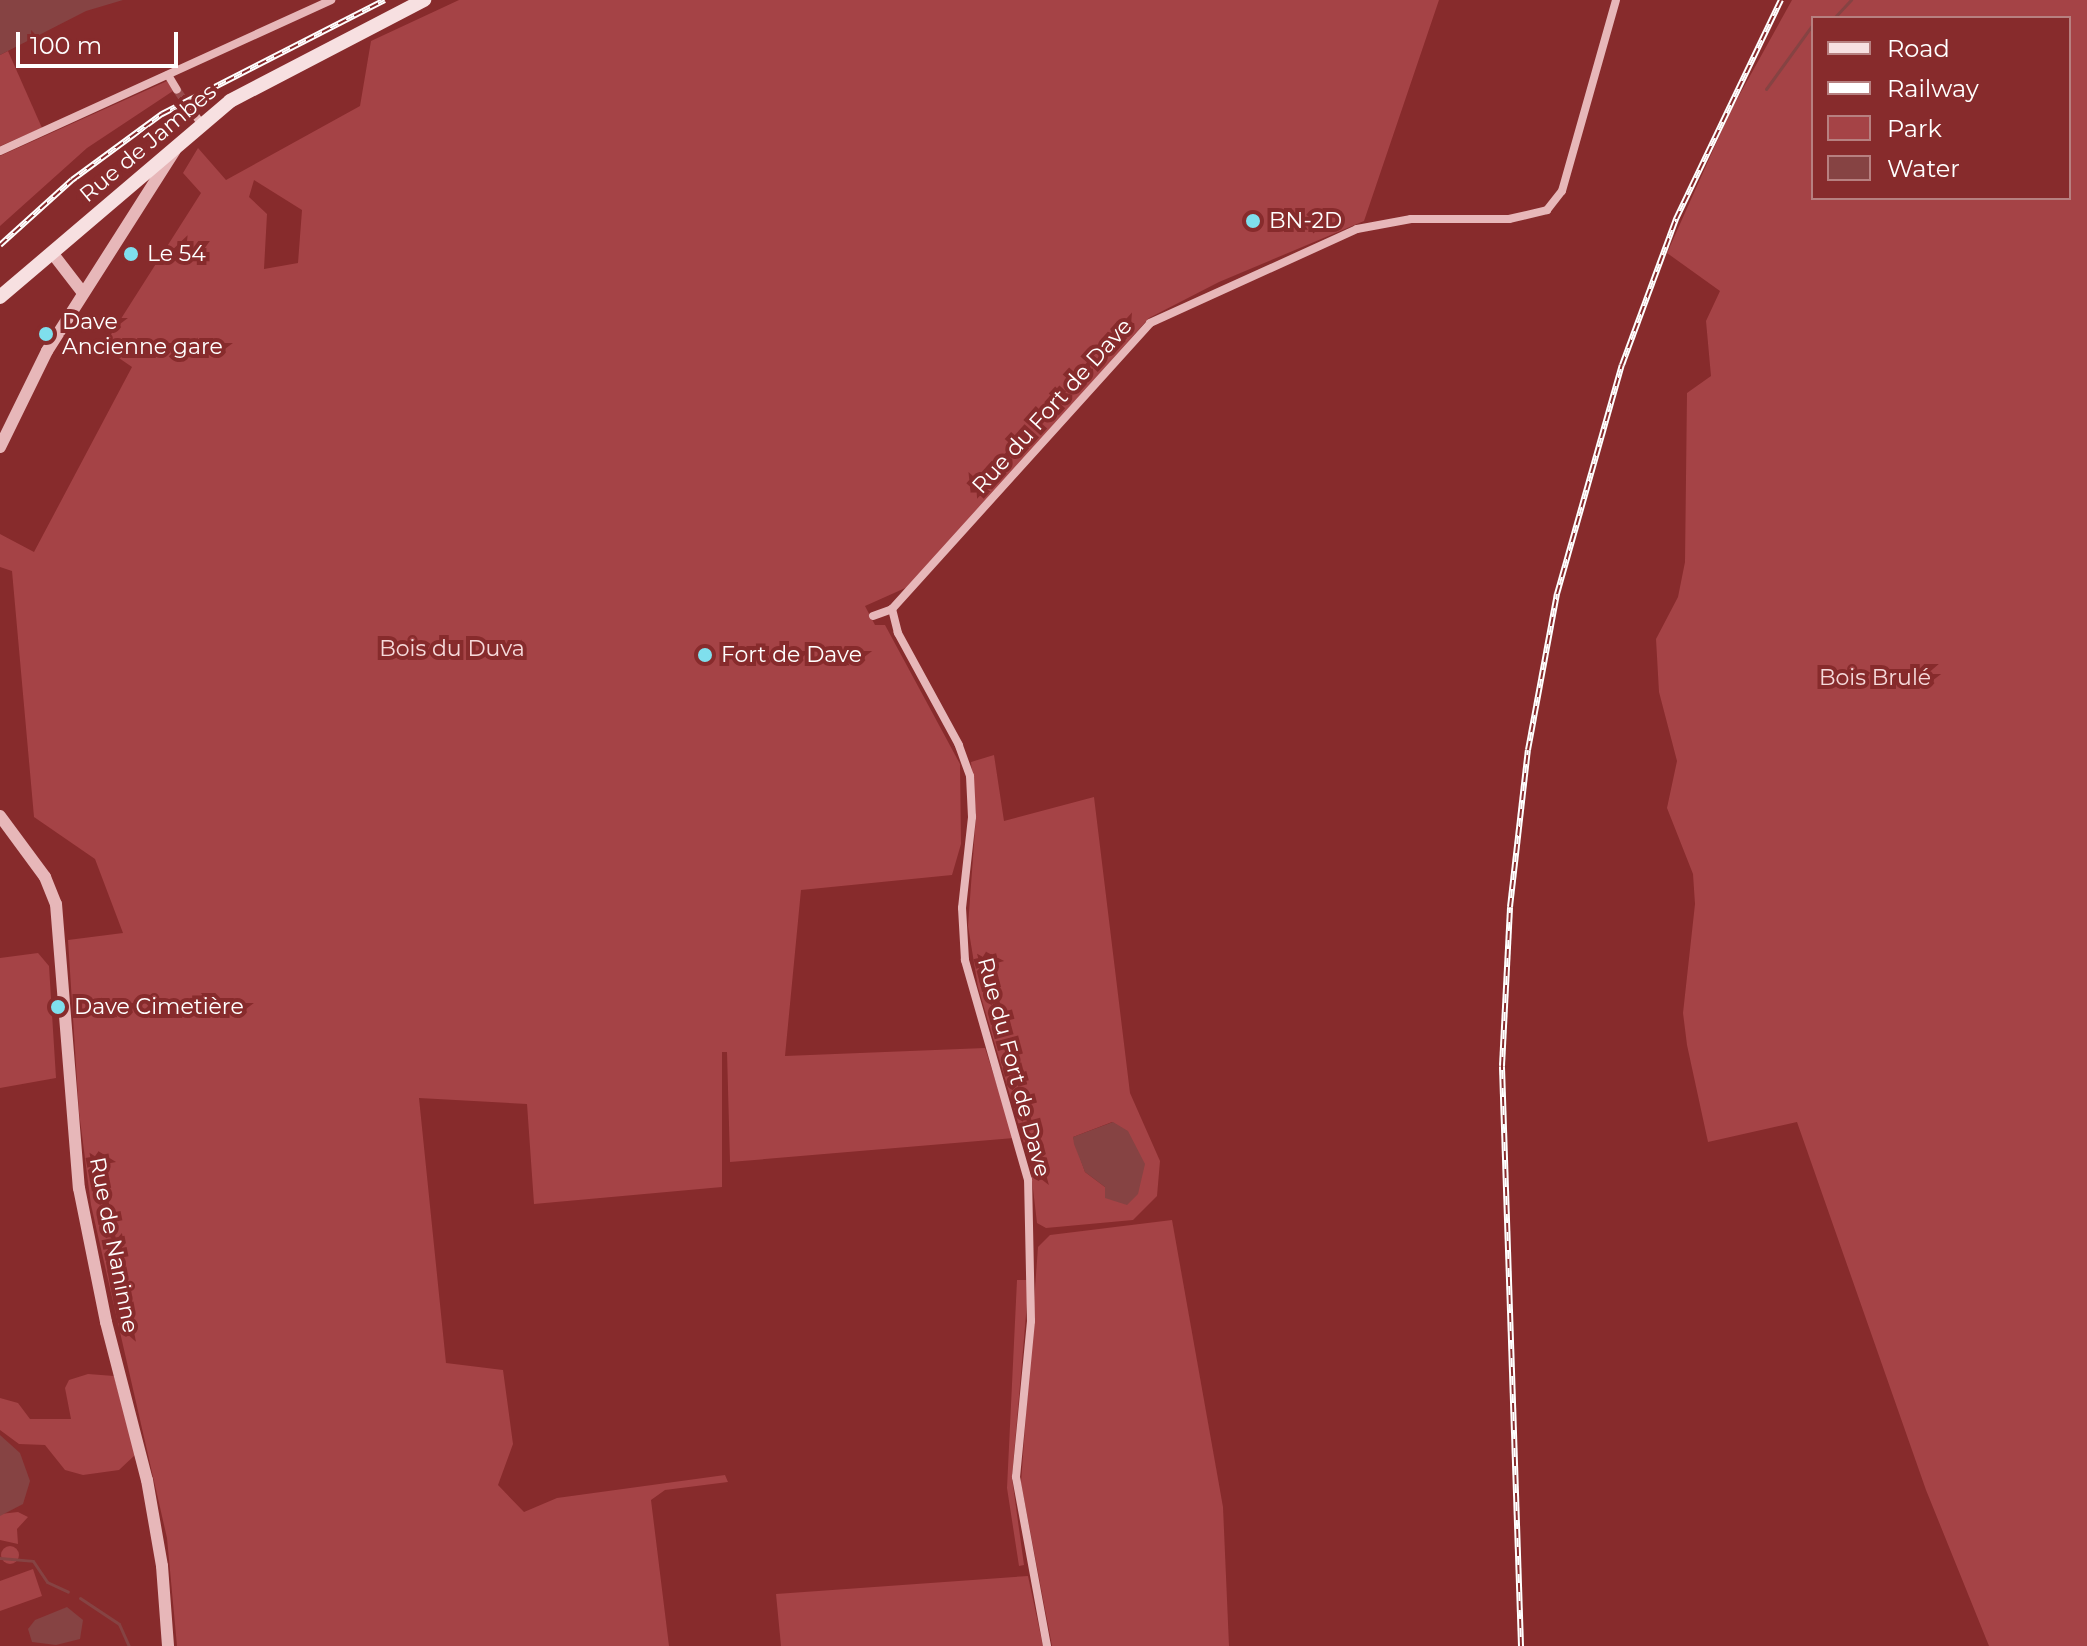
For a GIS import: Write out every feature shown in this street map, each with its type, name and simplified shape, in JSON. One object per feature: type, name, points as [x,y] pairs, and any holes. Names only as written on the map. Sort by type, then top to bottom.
[{"type":"main road","name":"Rue de Jambes","points":[[0,297],[201,123],[258,84],[424,0]]},
{"type":"street","points":[[0,151],[331,0]]},
{"type":"street","name":"Rue du Fort de Dave","points":[[873,616],[892,609],[1150,323],[1357,229],[1411,219],[1509,219],[1547,210],[1562,191],[1616,0]]},
{"type":"street","points":[[168,75],[177,90]]},
{"type":"street","points":[[187,105],[201,123]]},
{"type":"street","points":[[0,447],[47,351],[178,143]]},
{"type":"street","points":[[53,254],[83,293]]},
{"type":"street","name":"Rue du Fort de Dave","points":[[892,609],[898,633],[959,745],[970,776],[972,817],[962,908],[965,960],[1028,1180],[1031,1321],[1016,1477],[1047,1646]]},
{"type":"street","name":"Rue de Naninne","points":[[0,816],[45,877],[56,904],[79,1188],[147,1480],[162,1566],[168,1646]]},
{"type":"green space","name":"Bois du Duva","points":[[459,0],[1439,0],[1364,221],[1219,282],[1149,318],[912,585],[865,606],[875,625],[885,625],[960,764],[961,844],[952,875],[801,890],[785,1056],[985,1048],[1014,1138],[730,1162],[727,1052],[722,1052],[722,1187],[534,1204],[527,1104],[419,1098],[446,1363],[503,1370],[513,1444],[498,1485],[524,1512],[557,1498],[725,1475],[728,1482],[665,1490],[651,1500],[669,1646],[177,1646],[167,1538],[91,1205],[79,1112],[68,940],[123,933],[95,859],[34,817],[12,571],[0,567],[0,534],[34,552],[132,367],[103,347],[201,193],[183,173],[198,148],[226,180],[360,106],[371,41]],"holes":[[[254,180],[302,210],[298,263],[264,269],[267,214],[249,197]]]},
{"type":"green space","name":"Bois Brulé","points":[[1792,0],[2087,0],[2087,1646],[1989,1646],[1926,1490],[1797,1122],[1708,1142],[1683,1013],[1695,904],[1693,874],[1667,808],[1677,761],[1659,692],[1656,639],[1678,597],[1685,562],[1687,393],[1711,376],[1706,321],[1720,291],[1667,253],[1731,110]]},
{"type":"green space","points":[[8,51],[42,128],[0,146],[0,55]]},
{"type":"green space","points":[[167,81],[173,91],[87,148],[0,226],[0,156]]},
{"type":"green space","points":[[994,755],[1004,821],[1094,797],[1130,1093],[1160,1161],[1157,1196],[1133,1220],[1046,1228],[1037,1223],[1030,1163],[978,987],[968,926],[976,816],[971,762]],"holes":[[[1112,1122],[1128,1132],[1105,1187],[1085,1172],[1073,1137]]]},
{"type":"green space","points":[[38,953],[49,966],[56,1078],[0,1088],[0,958]]},
{"type":"green space","points":[[1172,1220],[1223,1507],[1229,1646],[1052,1646],[1021,1483],[1038,1247],[1050,1235]]},
{"type":"green space","points":[[1017,1280],[1029,1280],[1012,1478],[1024,1565],[1019,1566],[1007,1488]]},
{"type":"green space","points":[[88,1374],[114,1376],[135,1455],[119,1470],[83,1475],[65,1470],[45,1445],[19,1444],[0,1430],[0,1398],[18,1403],[30,1419],[71,1419],[65,1388],[69,1380]]},
{"type":"green space","points":[[18,1512],[28,1517],[17,1529],[18,1544],[0,1540],[0,1514]]},
{"type":"green space","points":[[10,1546],[19,1555],[10,1564],[1,1555]]},
{"type":"green space","points":[[33,1569],[42,1596],[0,1611],[0,1581]]},
{"type":"green space","points":[[1028,1576],[1043,1646],[781,1646],[776,1594]]},
{"type":"water","points":[[0,0],[123,0],[86,11],[0,55]]},
{"type":"water","points":[[1113,1122],[1128,1131],[1145,1164],[1138,1194],[1127,1205],[1105,1198],[1105,1187],[1085,1172],[1074,1144],[1073,1137]]},
{"type":"water","points":[[0,1435],[20,1453],[30,1481],[23,1504],[0,1516]]},
{"type":"water","points":[[67,1607],[83,1620],[80,1639],[56,1645],[32,1642],[28,1629],[35,1620]]},
{"type":"waterway","points":[[1836,16],[1851,0]]},
{"type":"waterway","points":[[1766,89],[1811,27]]},
{"type":"waterway","points":[[0,1558],[33,1561],[47,1582],[68,1592]]},
{"type":"waterway","points":[[80,1598],[119,1624],[129,1646]]},
{"type":"tunnel","points":[[177,90],[187,105]]},
{"type":"railway","points":[[0,245],[72,180],[162,114],[385,0]]},
{"type":"railway","points":[[1521,1646],[1502,1066],[1510,907],[1528,750],[1557,594],[1622,365],[1676,219],[1781,0]]},
{"type":"place","name":"BN-2D","points":[[1253,221]]},
{"type":"place","name":"Le 54","points":[[131,254]]},
{"type":"place","name":"Dave Ancienne gare","points":[[46,334]]},
{"type":"place","name":"Fort de Dave","points":[[705,655]]},
{"type":"place","name":"Dave Cimetière","points":[[58,1007]]}]
